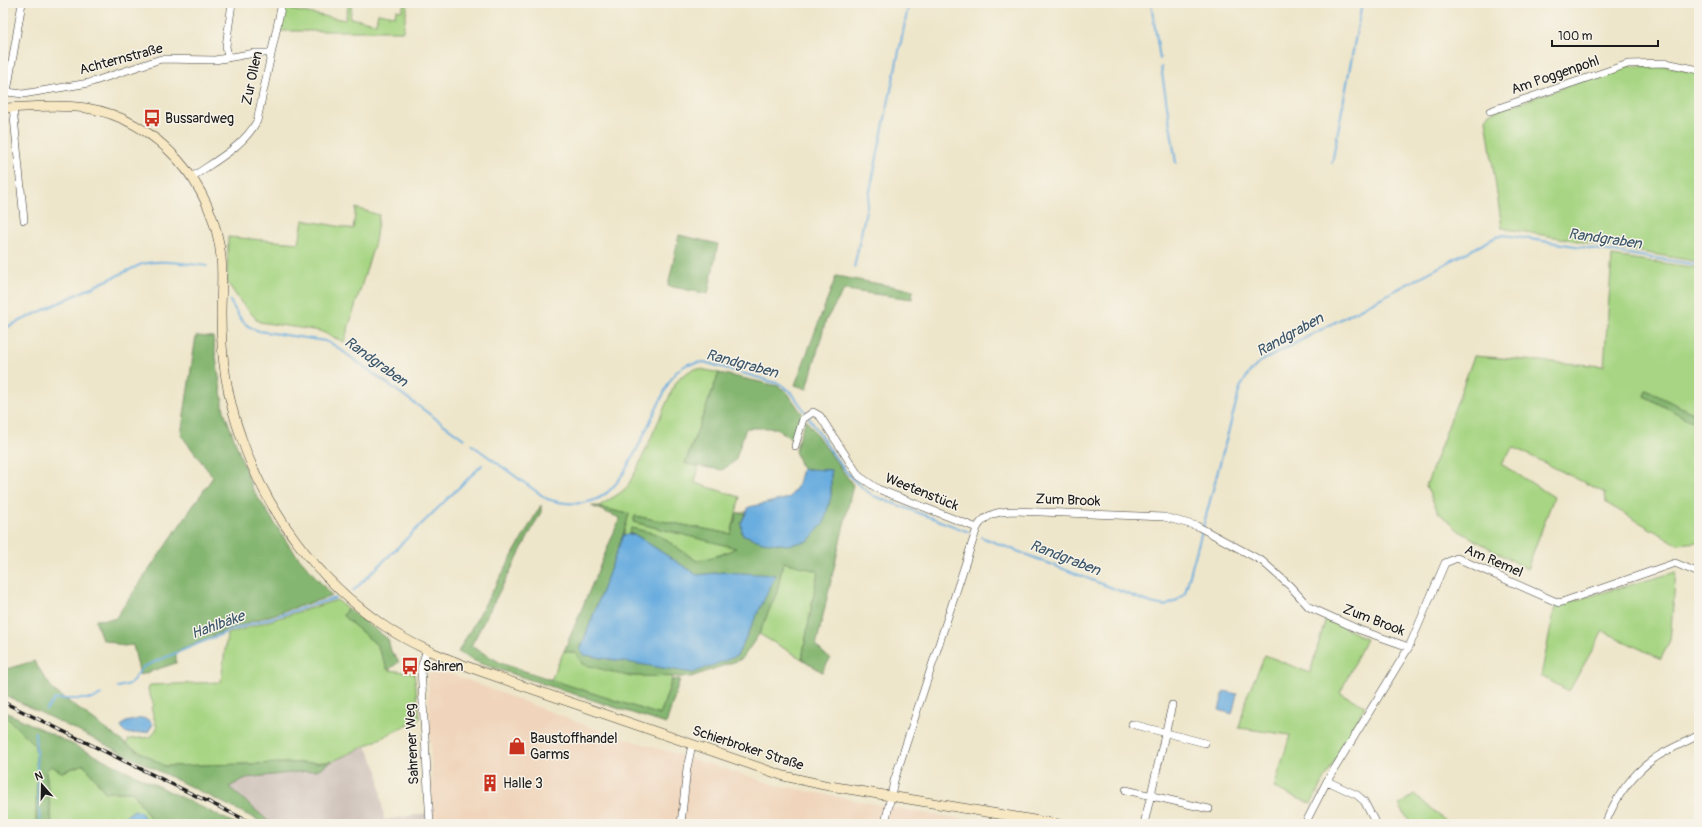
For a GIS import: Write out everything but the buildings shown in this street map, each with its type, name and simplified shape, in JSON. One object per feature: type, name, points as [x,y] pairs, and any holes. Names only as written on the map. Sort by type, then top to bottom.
[{"type":"main road","name":"Schierbroker Straße","points":[[3,108],[85,108],[120,118],[162,144],[192,177],[210,211],[218,240],[221,258],[222,346],[227,386],[241,437],[260,484],[288,530],[318,568],[343,594],[383,625],[440,656],[476,670],[784,776],[891,796],[1058,824]]},
{"type":"street","points":[[5,91],[22,3]]},
{"type":"street","points":[[228,58],[226,46],[232,3]]},
{"type":"street","name":"Zur Ollen","points":[[192,177],[244,140],[257,121],[282,3]]},
{"type":"street","name":"Achternstraße","points":[[5,91],[23,94],[89,83],[162,59],[215,60],[255,52],[271,53]]},
{"type":"street","name":"Am Poggenpohl","points":[[1490,111],[1628,64],[1666,63],[1699,70]]},
{"type":"street","points":[[13,108],[24,220]]},
{"type":"street","name":"Weetenstück","points":[[795,446],[803,419],[813,412],[820,416],[859,476],[878,489],[977,528]]},
{"type":"street","name":"Zum Brook","points":[[885,824],[894,782],[977,528],[980,522],[991,514],[1005,511],[1016,511],[1164,517],[1196,526],[1209,531],[1262,561],[1290,586],[1309,606],[1360,630],[1409,647]]},
{"type":"street","name":"Am Remel","points":[[1305,824],[1327,781],[1409,647],[1445,563],[1457,558],[1558,603],[1675,563],[1699,573]]},
{"type":"street","name":"Sahrener Weg","points":[[427,649],[421,668],[430,824]]},
{"type":"street","points":[[423,662],[440,656]]},
{"type":"street","points":[[1144,824],[1172,706]]},
{"type":"street","points":[[1132,724],[1205,743]]},
{"type":"street","points":[[1605,824],[1611,809],[1631,780],[1640,770],[1655,758],[1699,735]]},
{"type":"street","points":[[682,824],[687,768],[692,745]]},
{"type":"street","points":[[1327,781],[1357,795],[1364,801],[1376,824]]},
{"type":"street","points":[[1126,790],[1209,809]]},
{"type":"shaded area","points":[[428,674],[451,674],[601,731],[776,785],[916,812],[995,824],[433,824]]},
{"type":"shaded area","points":[[366,746],[378,771],[384,820],[428,813],[428,824],[274,824],[267,820],[229,787],[246,778],[317,770]]},
{"type":"green space","points":[[285,3],[293,3],[292,10],[345,20],[349,3],[352,3],[350,18],[376,23],[378,13],[395,16],[396,10],[402,11],[404,3],[408,3],[403,31],[279,31]]},
{"type":"green space","points":[[1626,66],[1667,66],[1699,74],[1699,262],[1502,228],[1486,119],[1490,113]]},
{"type":"green space","points":[[356,208],[379,215],[375,242],[344,342],[320,331],[259,322],[240,301],[227,282],[228,237],[299,243],[303,220],[353,229]]},
{"type":"green space","points":[[679,235],[718,244],[708,294],[668,286]]},
{"type":"green space","points":[[1612,256],[1699,268],[1699,416],[1646,390],[1644,396],[1699,425],[1699,542],[1677,544],[1606,503],[1605,493],[1513,447],[1501,464],[1554,497],[1527,569],[1459,531],[1438,512],[1426,486],[1474,356],[1604,366]]},
{"type":"green space","points":[[836,276],[913,290],[912,299],[844,290],[826,320],[807,389],[795,385]]},
{"type":"green space","points":[[196,336],[213,337],[224,411],[252,488],[290,547],[332,596],[228,629],[176,652],[176,663],[140,675],[133,645],[123,646],[102,639],[95,620],[115,619],[213,477],[181,435]]},
{"type":"green space","points":[[693,369],[701,369],[719,373],[685,463],[699,466],[695,483],[740,497],[731,534],[635,516],[633,522],[737,548],[720,555],[697,561],[657,534],[631,528],[629,534],[623,535],[629,514],[591,506],[599,506],[627,487],[638,467],[674,386],[680,377]]},
{"type":"green space","points":[[719,373],[778,386],[787,392],[803,415],[800,417],[793,440],[776,428],[746,428],[735,461],[722,470],[685,464]]},
{"type":"green space","points":[[1646,390],[1699,416],[1699,425],[1644,396]]},
{"type":"green space","points":[[806,420],[853,485],[816,646],[830,659],[822,672],[802,659],[818,571],[783,562],[777,592],[759,634],[742,659],[691,677],[627,676],[582,664],[576,653],[564,651],[620,518],[591,506],[629,514],[623,535],[580,650],[584,655],[724,572],[697,575],[634,534],[629,534],[631,528],[657,534],[697,561],[720,555],[736,548],[633,522],[635,516],[731,534],[737,513],[746,512],[741,523],[831,496],[831,470],[802,469],[795,451]]},
{"type":"green space","points":[[541,505],[541,512],[471,646],[503,664],[660,715],[672,680],[680,679],[666,724],[479,663],[458,652]]},
{"type":"green space","points":[[783,562],[818,571],[802,659],[759,634],[777,592]]},
{"type":"green space","points":[[1676,572],[1670,640],[1661,659],[1603,631],[1569,691],[1541,676],[1555,606]]},
{"type":"green space","points":[[337,600],[347,608],[343,616],[377,645],[388,670],[414,673],[420,718],[331,762],[165,766],[126,744],[129,739],[151,737],[157,728],[151,708],[154,706],[148,690],[150,685],[221,682],[227,634]]},
{"type":"green space","points":[[347,608],[388,639],[391,651],[399,662],[388,670],[377,645],[343,616]]},
{"type":"green space","points":[[1326,618],[1366,639],[1340,693],[1365,706],[1311,804],[1274,788],[1290,735],[1239,728],[1247,696],[1265,655],[1310,673]]},
{"type":"green space","points":[[564,651],[576,653],[627,676],[673,676],[660,715],[551,680]]},
{"type":"green space","points":[[34,661],[53,690],[126,744],[165,766],[331,762],[317,770],[246,778],[229,787],[267,820],[274,824],[266,824],[3,694],[3,670]]},
{"type":"green space","points":[[3,711],[236,824],[154,824],[133,792],[105,792],[84,764],[62,772],[51,766],[46,771],[52,824],[30,824],[36,822],[37,773],[35,746],[3,714]]},
{"type":"green space","points":[[3,714],[35,746],[37,773],[36,822],[30,824],[3,824]]},
{"type":"green space","points":[[84,764],[105,792],[133,792],[154,824],[52,824],[46,771],[51,766],[62,772]]},
{"type":"green space","points":[[1414,794],[1449,824],[1411,824],[1399,805]]},
{"type":"water","points":[[802,469],[831,470],[831,496],[824,523],[808,541],[788,545],[762,542],[742,534],[741,523],[749,507],[789,498],[797,487]]},
{"type":"water","points":[[634,534],[697,575],[724,572],[776,575],[737,656],[693,673],[584,655],[580,650],[623,535]]},
{"type":"water","points":[[1224,691],[1237,694],[1232,714],[1219,710]]},
{"type":"water","points":[[142,718],[149,720],[153,724],[148,732],[130,734],[123,731],[121,726],[126,722]]},
{"type":"water","points":[[134,810],[141,812],[148,824],[111,824],[108,816],[115,818],[122,817]]},
{"type":"waterway","points":[[854,268],[909,3]]},
{"type":"waterway","points":[[1151,3],[1160,59]]},
{"type":"waterway","points":[[1332,163],[1362,3]]},
{"type":"waterway","points":[[1161,67],[1176,163]]},
{"type":"waterway","name":"Randgraben","points":[[1203,527],[1240,388],[1249,373],[1260,362],[1496,237],[1504,235],[1699,265]]},
{"type":"waterway","name":"Randgraben","points":[[3,329],[142,264],[166,262],[207,266]]},
{"type":"waterway","name":"Randgraben","points":[[230,301],[242,320],[253,329],[325,341],[334,345],[464,439]]},
{"type":"waterway","name":"Randgraben","points":[[472,445],[547,499],[566,503],[582,503],[596,500],[607,493],[616,483],[633,457],[669,382],[678,370],[688,364],[704,362],[780,384],[791,392],[807,414]]},
{"type":"waterway","name":"Randgraben","points":[[809,418],[838,461],[854,480],[864,489],[874,496],[969,532]]},
{"type":"waterway","name":"Hahlbäke","points":[[353,591],[482,465]]},
{"type":"waterway","name":"Randgraben","points":[[981,537],[1151,603],[1165,606],[1176,601],[1185,593],[1202,531]]},
{"type":"waterway","name":"Hahlbäke","points":[[118,687],[130,684],[143,667],[229,631],[335,598]]},
{"type":"waterway","name":"Hahlbäke","points":[[46,710],[55,699],[93,699],[101,694]]},
{"type":"waterway","name":"Hahlbäke","points":[[35,732],[40,824]]},
{"type":"railway","points":[[3,702],[254,824]]},
{"type":"place","name":"Bussardweg","points":[[152,118]]},
{"type":"place","name":"Sahren","points":[[410,666]]},
{"type":"place","name":"Baustoffhandel Garms","points":[[517,746]]},
{"type":"place","name":"Halle 3","points":[[490,783]]}]
